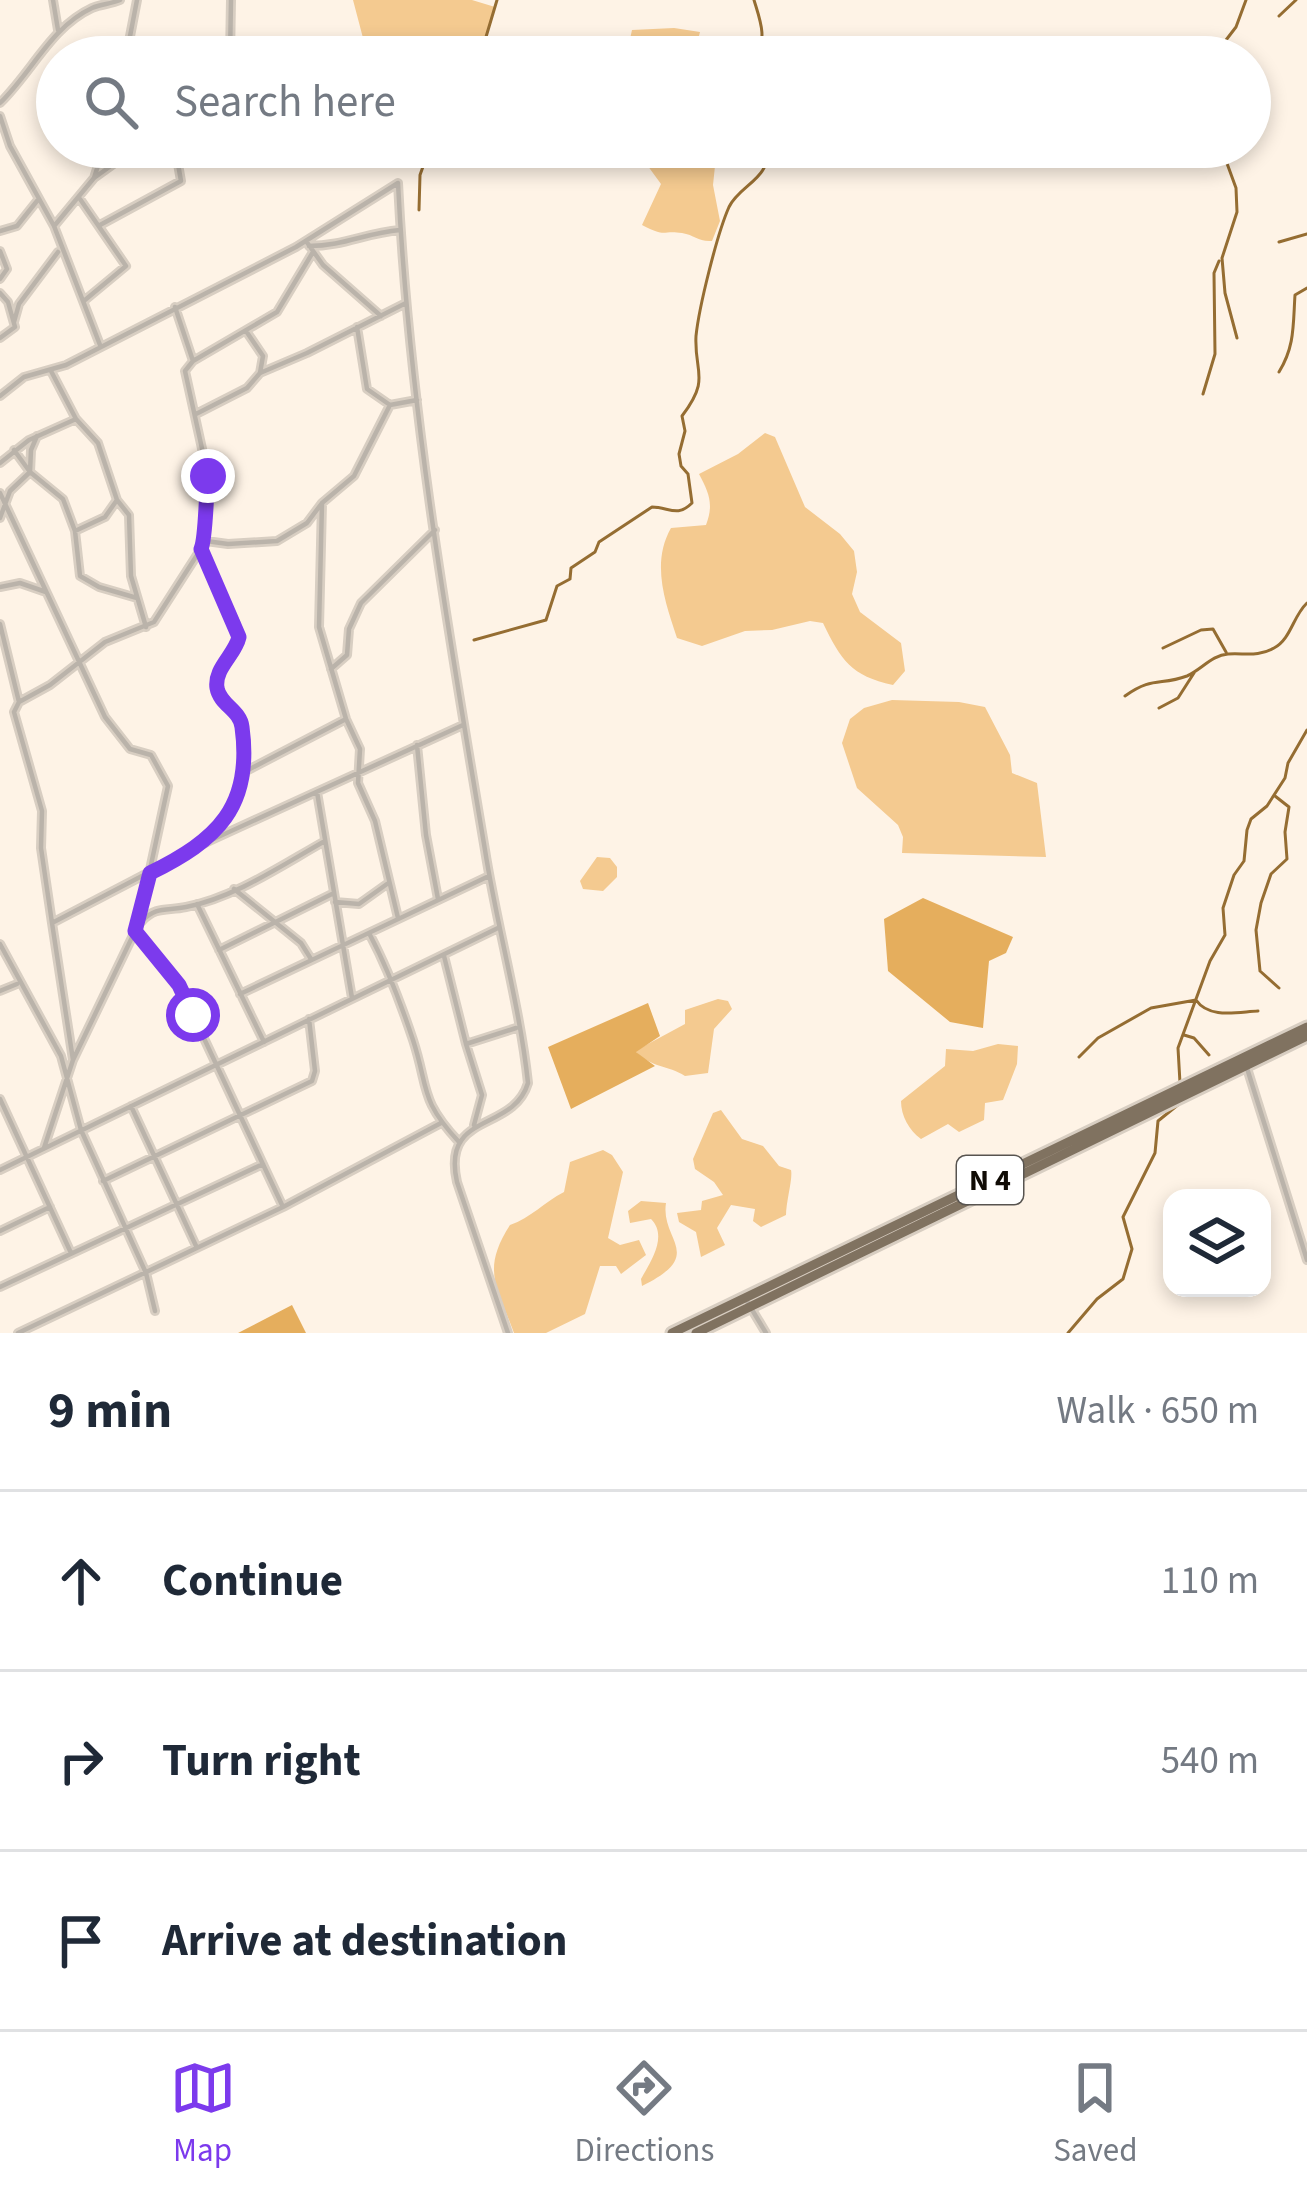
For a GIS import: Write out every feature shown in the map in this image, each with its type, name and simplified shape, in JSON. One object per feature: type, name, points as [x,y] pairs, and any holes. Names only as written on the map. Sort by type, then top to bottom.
[{"type":"highway","name":"N 4","points":[[672,1333],[748,1302],[1176,1100],[1307,1031]]},
{"type":"highway","name":"N 4","points":[[696,1333],[748,1302],[1307,1031]]},
{"type":"street","points":[[53,0],[58,31]]},
{"type":"street","points":[[55,36],[95,3],[120,0]]},
{"type":"street","points":[[130,36],[136,0]]},
{"type":"street","points":[[230,36],[231,0]]},
{"type":"street","points":[[0,103],[36,63]]},
{"type":"street","points":[[0,119],[37,201],[54,226],[100,345]]},
{"type":"street","points":[[54,226],[80,199],[97,168]]},
{"type":"street","points":[[94,178],[108,168]]},
{"type":"street","points":[[100,225],[181,182],[179,168]]},
{"type":"street","points":[[0,396],[24,377],[51,370],[309,246],[398,183],[406,303],[435,530],[489,876],[526,1072],[525,1092],[472,1130],[453,1156],[457,1182],[508,1333]]},
{"type":"street","points":[[80,199],[126,266],[85,300]]},
{"type":"street","points":[[0,231],[17,226],[37,201]]},
{"type":"street","points":[[309,246],[338,246],[370,232],[400,230]]},
{"type":"street","points":[[309,246],[381,316]]},
{"type":"street","points":[[73,1060],[41,848],[42,811],[14,712],[19,701],[50,685],[105,642],[146,628],[160,615],[206,541],[203,520],[208,476],[185,370],[281,308],[309,246]]},
{"type":"street","points":[[0,338],[14,330],[19,304],[60,248]]},
{"type":"street","points":[[0,251],[7,269],[0,279]]},
{"type":"street","points":[[0,293],[14,322]]},
{"type":"street","points":[[196,414],[247,388],[260,373],[406,303]]},
{"type":"street","points":[[175,307],[194,361]]},
{"type":"street","points":[[357,327],[367,388],[390,405]]},
{"type":"street","points":[[246,331],[263,356],[260,373]]},
{"type":"street","points":[[51,370],[76,418],[100,446],[117,500],[131,520],[127,550],[146,628]]},
{"type":"street","points":[[206,541],[278,542],[307,523],[365,460],[380,418],[390,405],[418,400]]},
{"type":"street","points":[[0,463],[3,453],[76,418]]},
{"type":"street","points":[[0,518],[10,491],[30,472],[31,450],[38,436]]},
{"type":"street","points":[[14,450],[30,472],[63,499],[75,531],[80,576],[137,598]]},
{"type":"street","points":[[0,494],[105,716],[130,749],[151,755],[168,786],[137,928],[73,1060],[44,1148]]},
{"type":"street","points":[[75,531],[105,517],[117,500]]},
{"type":"street","points":[[322,503],[318,622],[346,719],[360,748],[359,789],[375,820],[398,918]]},
{"type":"street","points":[[332,669],[347,655],[349,628],[362,603],[435,530]]},
{"type":"street","points":[[201,549],[236,624],[236,650],[224,664],[217,688],[241,720],[246,771],[237,797],[207,842]]},
{"type":"street","points":[[0,587],[20,583],[50,594]]},
{"type":"street","points":[[0,624],[19,701]]},
{"type":"street","points":[[246,771],[346,719]]},
{"type":"street","points":[[52,923],[207,842],[465,724]]},
{"type":"street","points":[[417,743],[438,899]]},
{"type":"street","points":[[316,792],[352,998]]},
{"type":"street","points":[[137,928],[154,910],[197,904],[325,841]]},
{"type":"street","points":[[241,994],[489,876]]},
{"type":"street","points":[[219,950],[334,898],[359,904],[387,884]]},
{"type":"street","points":[[234,889],[301,943],[311,959]]},
{"type":"street","points":[[197,904],[263,1042]]},
{"type":"street","points":[[137,928],[179,985],[283,1208]]},
{"type":"street","points":[[0,1170],[498,928]]},
{"type":"street","points":[[369,933],[392,978],[416,1050],[424,1093],[441,1123],[459,1142]]},
{"type":"street","points":[[0,944],[55,1044],[81,1130],[146,1273],[155,1312]]},
{"type":"street","points":[[443,954],[482,1095],[472,1130]]},
{"type":"street","points":[[0,992],[19,983]]},
{"type":"street","points":[[103,1181],[312,1082],[309,1019]]},
{"type":"street","points":[[466,1044],[517,1028]]},
{"type":"street","points":[[1246,1064],[1307,1260]]},
{"type":"street","points":[[1,1105],[71,1253]]},
{"type":"street","points":[[131,1106],[197,1248]]},
{"type":"street","points":[[18,1333],[283,1208],[441,1123]]},
{"type":"street","points":[[0,1287],[262,1163]]},
{"type":"street","points":[[0,1231],[50,1207]]},
{"type":"street","points":[[748,1302],[766,1333]]},
{"type":"shaded area","points":[[353,0],[472,0],[495,7],[486,36],[362,36]]},
{"type":"shaded area","points":[[632,30],[700,32],[699,36],[631,36]]},
{"type":"shaded area","points":[[649,168],[715,168],[720,221],[712,241],[642,225],[661,184]]},
{"type":"shaded area","points":[[765,433],[775,437],[805,507],[854,551],[857,572],[852,594],[860,612],[901,643],[905,671],[893,685],[849,665],[823,623],[745,631],[702,646],[677,638],[662,583],[665,541],[671,528],[706,525],[709,499],[699,474]]},
{"type":"shaded area","points":[[892,700],[985,707],[1010,755],[1012,773],[1037,783],[1046,857],[902,853],[898,825],[857,788],[842,743],[850,719],[864,708]]},
{"type":"shaded area","points":[[597,857],[610,858],[617,877],[603,891],[583,889],[580,881]]},
{"type":"shaded area","points":[[923,898],[1013,937],[1006,953],[989,961],[983,1028],[950,1022],[888,971],[884,919]]},
{"type":"shaded area","points":[[718,999],[728,1001],[732,1009],[714,1029],[708,1073],[685,1076],[635,1051],[685,1024],[685,1010]]},
{"type":"shaded area","points":[[648,1003],[660,1036],[636,1052],[655,1066],[571,1109],[548,1047]]},
{"type":"shaded area","points":[[998,1044],[1018,1046],[1017,1064],[1003,1100],[985,1103],[984,1120],[959,1132],[948,1124],[921,1139],[909,1127],[901,1101],[945,1066],[946,1049],[973,1051]]},
{"type":"shaded area","points":[[721,1110],[742,1139],[763,1146],[779,1166],[791,1170],[786,1215],[761,1227],[753,1221],[755,1209],[731,1205],[717,1228],[725,1245],[701,1257],[696,1232],[679,1222],[677,1213],[701,1210],[702,1201],[723,1195],[695,1169],[693,1159],[713,1113]]},
{"type":"shaded area","points":[[603,1150],[623,1172],[608,1238],[620,1245],[639,1240],[646,1255],[621,1274],[616,1266],[600,1266],[585,1314],[546,1333],[514,1333],[495,1279],[501,1241],[510,1225],[564,1192],[570,1162]]},
{"type":"shaded area","points":[[641,1201],[666,1203],[677,1256],[661,1275],[642,1286],[658,1233],[651,1219],[630,1223],[628,1211]]},
{"type":"shaded area","points":[[292,1305],[306,1333],[238,1333]]},
{"type":"waterway","points":[[486,36],[497,0]]},
{"type":"waterway","points":[[754,0],[762,36]]},
{"type":"waterway","points":[[1229,36],[1246,0]]},
{"type":"waterway","points":[[1279,16],[1296,0]]},
{"type":"waterway","points":[[419,210],[422,168]]},
{"type":"waterway","points":[[474,640],[546,620],[557,586],[570,579],[571,568],[595,552],[599,542],[652,507],[677,511],[692,503],[679,454],[685,431],[682,416],[699,384],[696,336],[701,307],[729,207],[764,168]]},
{"type":"waterway","points":[[1229,168],[1237,212],[1222,258],[1237,338]]},
{"type":"waterway","points":[[1279,242],[1307,234]]},
{"type":"waterway","points":[[1203,394],[1215,354],[1214,273],[1219,261]]},
{"type":"waterway","points":[[1279,372],[1291,344],[1295,295],[1307,288]]},
{"type":"waterway","points":[[1125,696],[1150,684],[1187,676],[1222,655],[1257,654],[1274,648],[1307,603]]},
{"type":"waterway","points":[[1163,648],[1213,629],[1226,652]]},
{"type":"waterway","points":[[1159,708],[1178,698],[1194,673]]},
{"type":"waterway","points":[[1180,1083],[1178,1048],[1210,961],[1225,935],[1223,908],[1244,861],[1247,830],[1285,778],[1307,730]]},
{"type":"waterway","points":[[1275,796],[1289,807],[1287,859],[1271,874],[1256,930],[1260,971],[1279,988]]},
{"type":"waterway","points":[[1079,1057],[1098,1038],[1151,1008],[1196,1000],[1216,1012],[1258,1011]]},
{"type":"waterway","points":[[1184,1035],[1194,1038],[1209,1055]]},
{"type":"waterway","points":[[1068,1333],[1097,1299],[1123,1279],[1132,1249],[1123,1217],[1155,1153],[1158,1121],[1179,1104]]},
{"type":"route","points":[[193,1015],[179,985],[135,931],[150,873],[207,842],[237,797],[246,771],[241,720],[217,688],[218,676],[239,637],[201,549],[206,541],[203,520],[208,476]]}]
